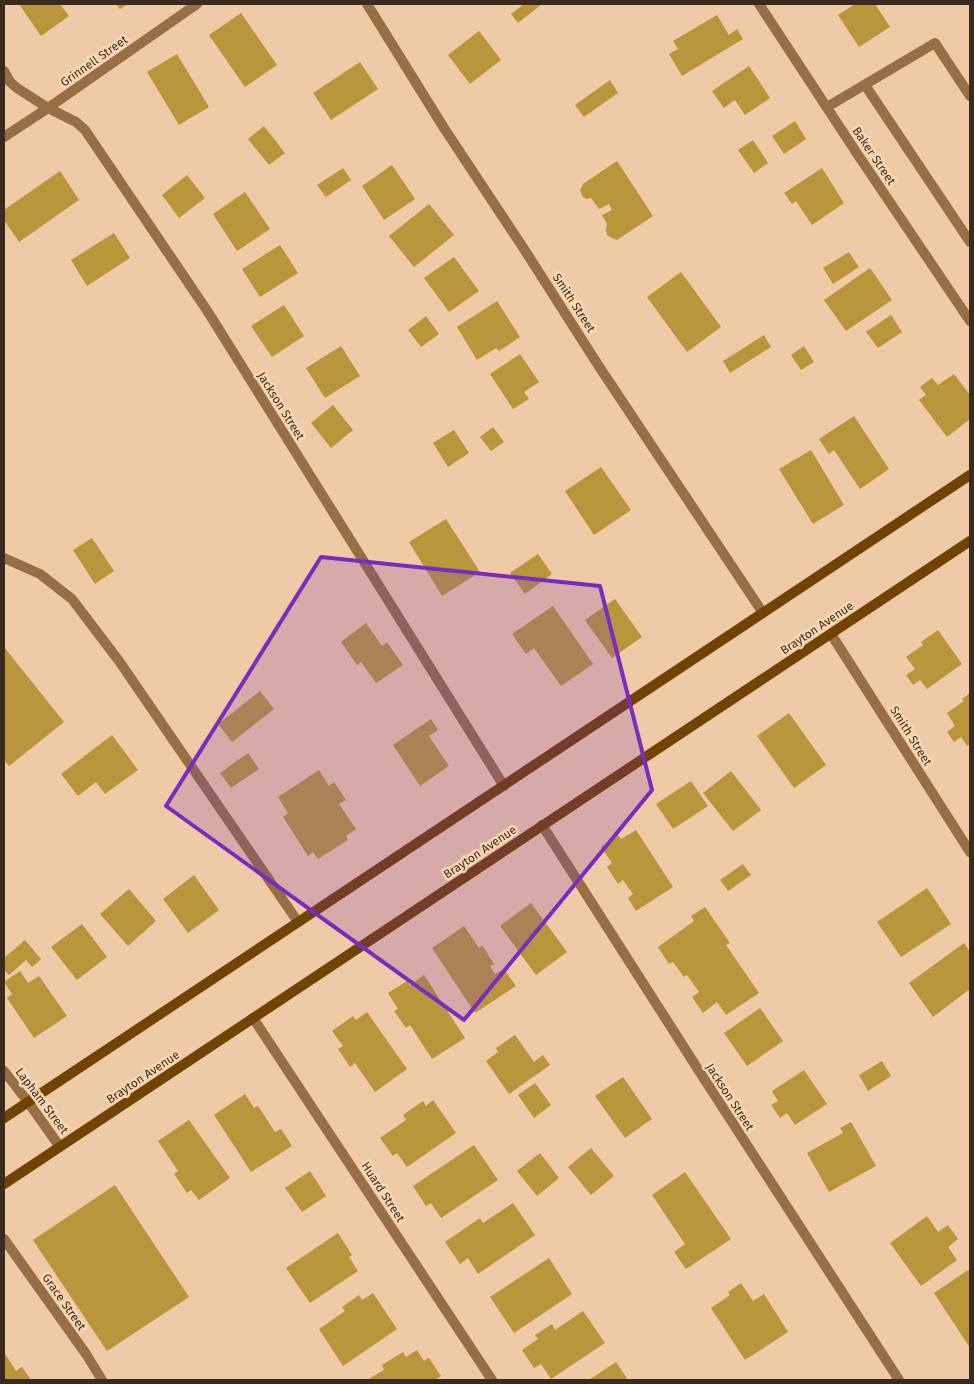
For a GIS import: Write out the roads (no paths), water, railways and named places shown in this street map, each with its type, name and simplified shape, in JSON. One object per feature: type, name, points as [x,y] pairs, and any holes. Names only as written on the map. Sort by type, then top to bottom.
[{"type":"main road","points":[[4,1118],[970,475]]},
{"type":"main road","name":"Brayton Avenue","points":[[4,1184],[970,541]]},
{"type":"street","name":"Grinnell Street","points":[[4,137],[197,4]]},
{"type":"street","name":"Smith Street","points":[[366,4],[444,128],[763,613]]},
{"type":"street","name":"Baker Street","points":[[759,4],[970,321]]},
{"type":"street","points":[[827,107],[934,43],[970,96]]},
{"type":"street","name":"Jackson Street","points":[[4,71],[10,82],[17,88],[48,108],[76,122],[85,130],[208,312],[504,786]]},
{"type":"street","points":[[865,85],[970,242]]},
{"type":"street","points":[[4,558],[40,574],[72,599],[119,661],[298,922]]},
{"type":"street","name":"Smith Street","points":[[831,634],[970,852]]},
{"type":"street","name":"Jackson Street","points":[[542,825],[900,1380]]},
{"type":"street","name":"Huard Street","points":[[253,1018],[492,1380]]},
{"type":"street","name":"Lapham Street","points":[[4,1071],[60,1147]]},
{"type":"street","name":"Grace Street","points":[[4,1239],[86,1354],[102,1380]]}]
